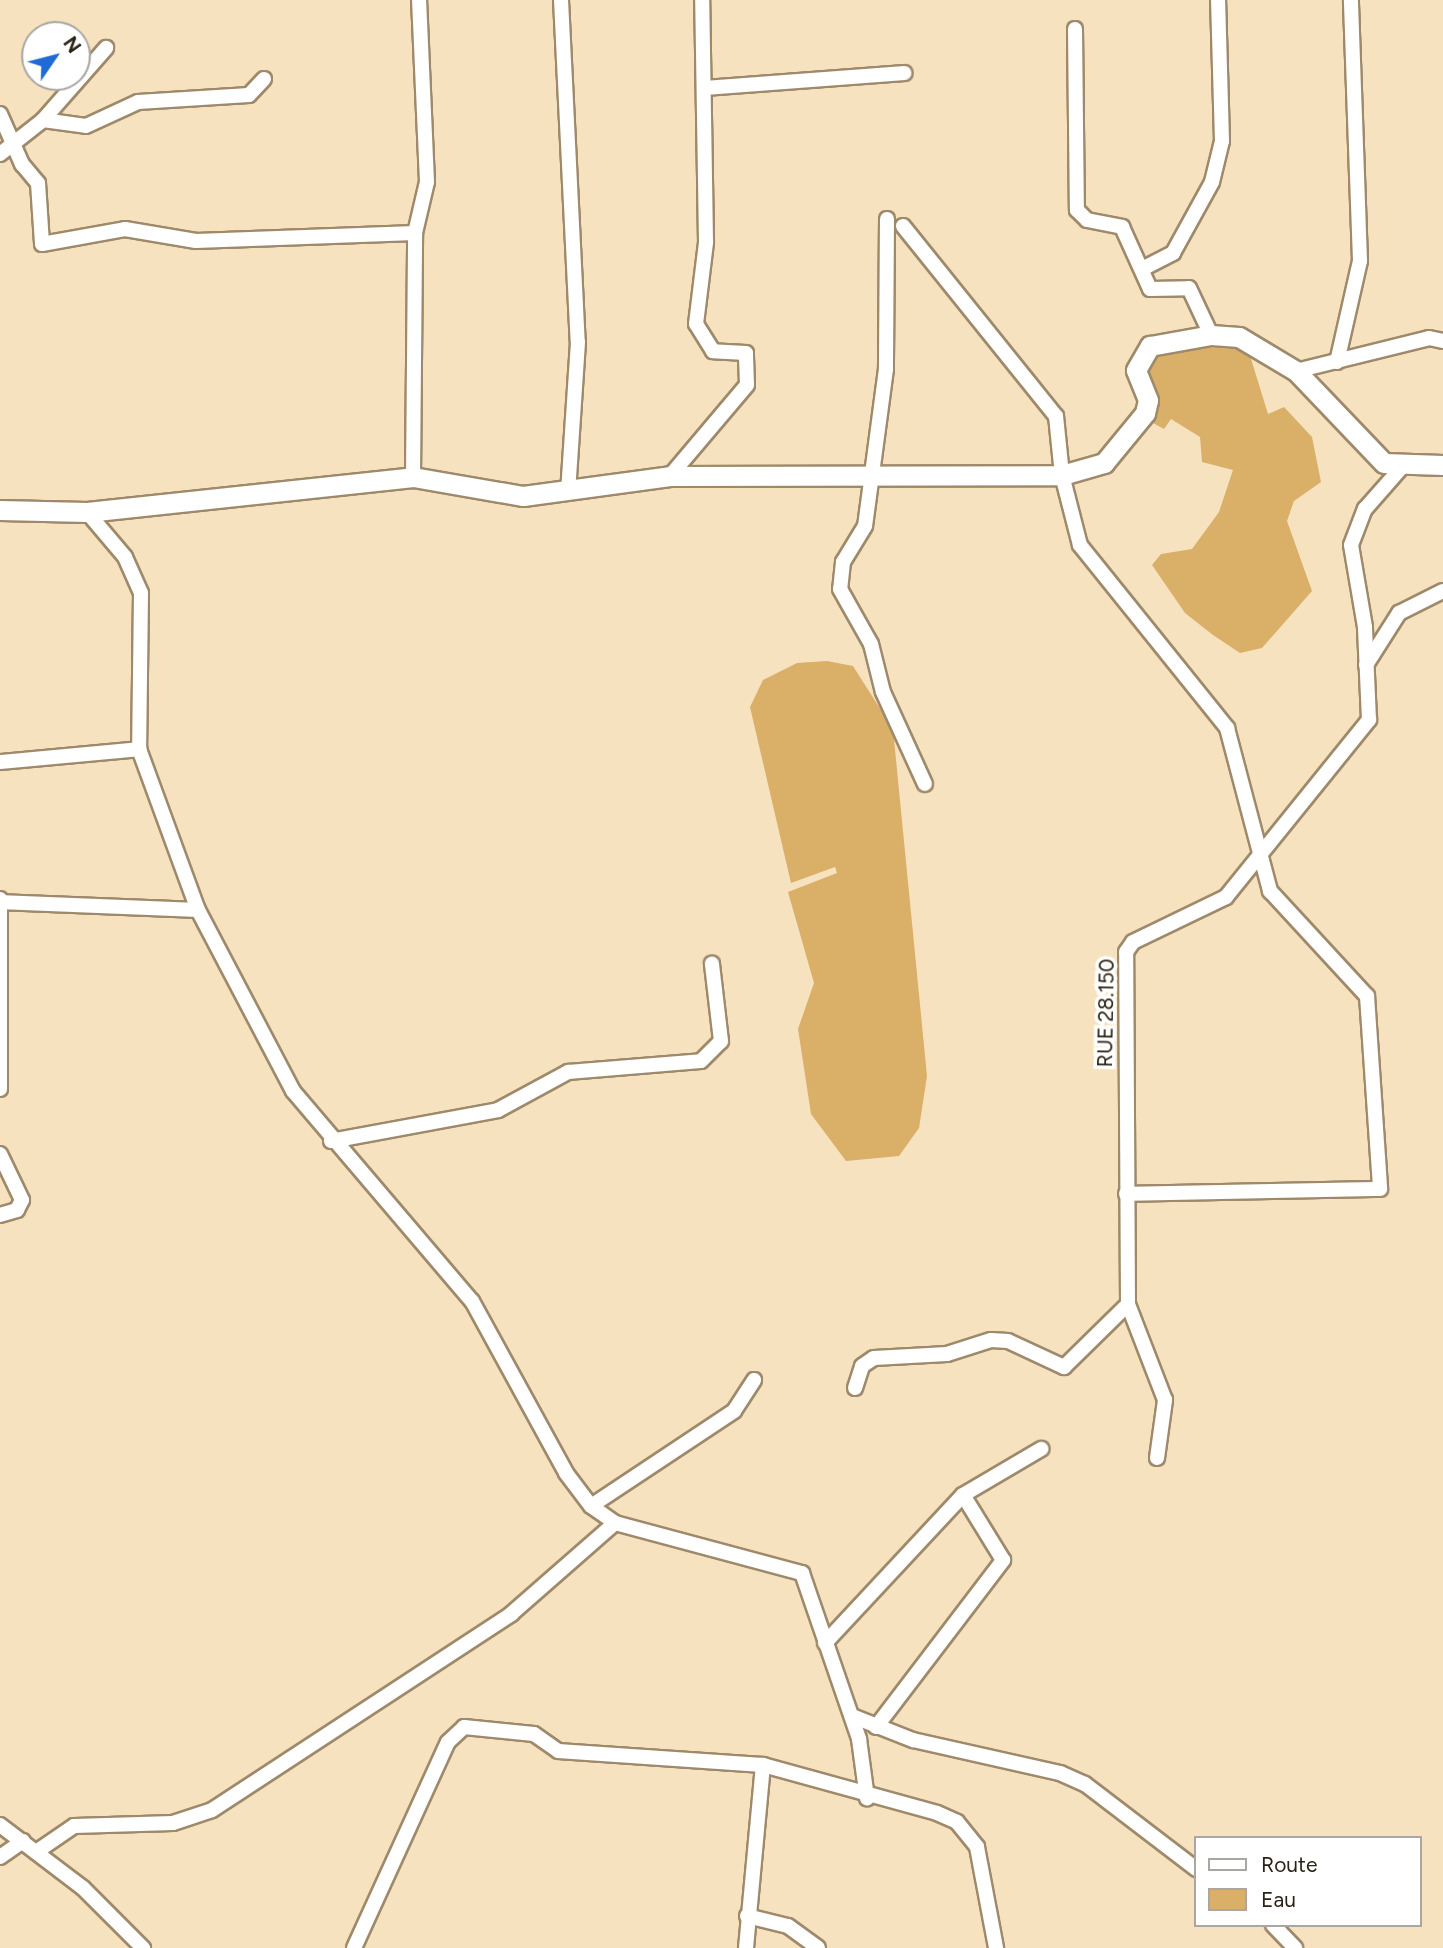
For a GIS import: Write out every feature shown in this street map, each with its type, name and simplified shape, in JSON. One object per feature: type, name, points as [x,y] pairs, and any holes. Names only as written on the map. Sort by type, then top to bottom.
[{"type":"street","points":[[561,0],[578,342],[568,492]]},
{"type":"street","points":[[670,476],[747,385],[746,353],[713,351],[696,324],[706,242],[702,0]]},
{"type":"street","points":[[1142,269],[1173,253],[1212,182],[1222,141],[1218,0]]},
{"type":"street","points":[[1337,362],[1360,261],[1351,0]]},
{"type":"street","points":[[413,477],[415,233],[427,182],[417,2]]},
{"type":"street","points":[[1075,29],[1077,210],[1087,220],[1122,227],[1150,289],[1160,293],[1189,288],[1212,335]]},
{"type":"street","points":[[0,154],[43,120],[106,48]]},
{"type":"street","points":[[705,88],[904,73]]},
{"type":"street","points":[[43,120],[86,126],[138,102],[249,95],[264,79]]},
{"type":"street","points":[[0,114],[38,183],[42,244],[125,229],[196,241],[415,233]]},
{"type":"street","points":[[887,219],[886,369],[869,475],[865,526],[843,562],[839,589],[872,644],[883,692],[925,784]]},
{"type":"street","points":[[903,226],[1056,416],[1062,475],[1080,545],[1227,729],[1256,856],[1270,891],[1367,996],[1380,1189],[1126,1194]]},
{"type":"street","points":[[0,510],[87,512],[413,477],[523,496],[568,492],[670,476],[1062,475],[1104,463],[1145,413],[1148,400],[1136,370],[1150,346],[1212,335],[1239,337],[1296,370],[1370,455],[1402,467],[1443,465]]},
{"type":"street","points":[[1296,370],[1429,338],[1443,341]]},
{"type":"street","name":"RUE 28.150","points":[[1157,1458],[1165,1401],[1128,1304],[1126,952],[1133,942],[1215,907],[1368,720],[1365,667],[1351,545],[1365,509],[1402,467]]},
{"type":"street","points":[[87,512],[125,557],[141,593],[139,749],[198,910],[293,1091],[331,1141],[472,1301],[566,1473],[591,1506],[615,1523],[794,1567],[809,1581],[825,1643],[852,1716],[867,1798]]},
{"type":"street","points":[[1365,667],[1399,613],[1443,591]]},
{"type":"street","points":[[0,762],[139,749]]},
{"type":"street","points":[[0,1089],[0,901],[198,910]]},
{"type":"street","points":[[331,1141],[498,1110],[568,1072],[701,1061],[721,1041],[712,964]]},
{"type":"street","points":[[0,1154],[22,1200],[17,1210],[0,1215]]},
{"type":"street","points":[[856,1388],[862,1366],[874,1358],[947,1354],[991,1340],[1008,1341],[1064,1367],[1128,1304]]},
{"type":"street","points":[[591,1506],[734,1411],[754,1380]]},
{"type":"street","points":[[825,1643],[963,1495],[1041,1449]]},
{"type":"street","points":[[876,1727],[1003,1560],[963,1495]]},
{"type":"street","points":[[36,1852],[74,1826],[173,1823],[212,1810],[511,1614],[615,1523]]},
{"type":"street","points":[[852,1716],[876,1727],[1060,1773],[1194,1868]]},
{"type":"street","points":[[354,1948],[448,1742],[464,1727],[534,1734],[558,1751],[764,1765],[867,1798],[937,1813],[968,1832],[996,1948]]},
{"type":"street","points":[[746,1948],[747,1916],[764,1765]]},
{"type":"street","points":[[0,1825],[36,1852],[144,1948]]},
{"type":"street","points":[[0,1857],[23,1841]]},
{"type":"street","points":[[747,1916],[788,1926],[818,1948]]},
{"type":"street","points":[[1275,1927],[1295,1948]]},
{"type":"water","points":[[1164,346],[1248,349],[1268,414],[1284,407],[1312,437],[1321,482],[1294,501],[1287,521],[1312,591],[1262,648],[1240,653],[1213,635],[1185,613],[1152,565],[1161,554],[1192,549],[1219,512],[1233,470],[1202,462],[1200,437],[1171,419],[1164,429],[1153,423],[1157,391],[1147,376]]},
{"type":"water","points":[[827,661],[853,666],[893,729],[927,1076],[919,1128],[899,1156],[846,1161],[811,1114],[798,1029],[814,983],[788,892],[837,873],[835,867],[791,883],[750,707],[763,680],[797,663]]}]
